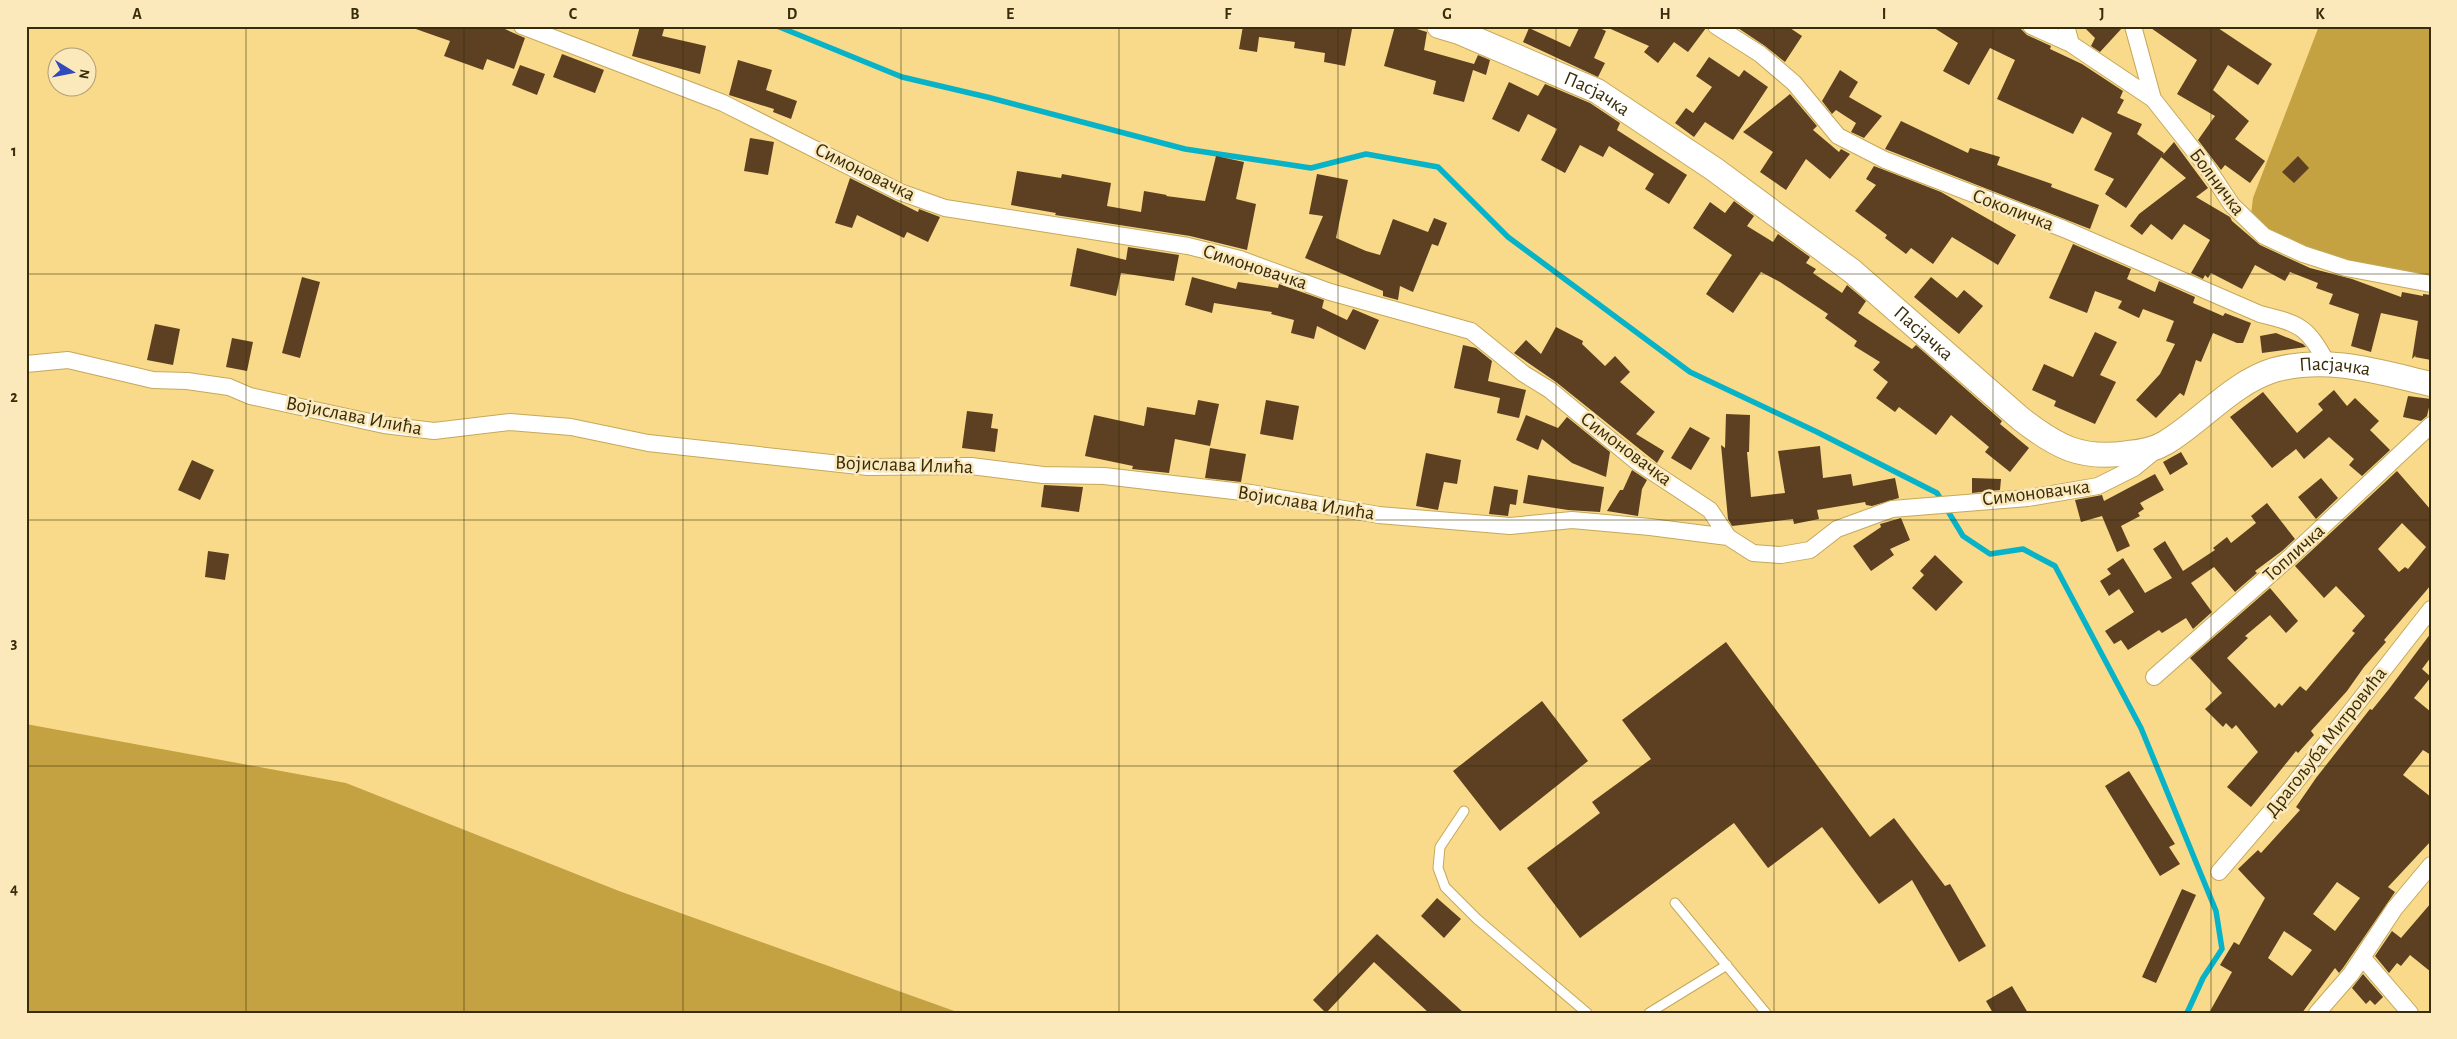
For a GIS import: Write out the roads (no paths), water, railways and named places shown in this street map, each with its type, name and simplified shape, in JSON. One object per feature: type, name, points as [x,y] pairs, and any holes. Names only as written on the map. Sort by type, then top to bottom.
[{"type":"main road","name":"Пасјачка","points":[[1439,26],[1459,32],[1579,82],[1628,111],[1824,249],[1882,296],[2021,419],[2058,445],[2081,454],[2105,456],[2137,452],[2163,444],[2260,375],[2304,365],[2327,363],[2431,384]]},
{"type":"street","name":"Симоновачка","points":[[522,26],[723,103],[900,192],[945,208],[1188,246],[1240,259],[1330,292],[1471,331],[1524,374],[1550,390],[1636,461],[1710,510],[1728,537],[1753,553],[1781,555],[1810,550],[1837,529],[1892,509],[1957,502],[2028,498],[2098,486],[2134,468],[2163,444]]},
{"type":"street","name":"Соколичка","points":[[1716,26],[1760,54],[1794,83],[1838,136],[1886,160],[2064,229],[2260,314],[2294,323],[2308,333],[2327,363]]},
{"type":"street","name":"Болничка","points":[[2031,26],[2071,44],[2152,99],[2206,166],[2232,205],[2264,236],[2303,254],[2346,268],[2431,284]]},
{"type":"street","points":[[2066,26],[2071,44]]},
{"type":"street","points":[[2133,26],[2152,99]]},
{"type":"street","name":"Војислава Илића","points":[[26,364],[68,360],[153,380],[187,381],[229,387],[250,396],[384,425],[434,431],[510,422],[562,426],[648,443],[868,467],[971,466],[1043,474],[1104,476],[1251,492],[1379,515],[1510,526],[1572,520],[1728,537]]},
{"type":"street","name":"Топличка","points":[[2154,676],[2289,558],[2431,425]]},
{"type":"street","name":"Драгољуба Митровића","points":[[2219,872],[2291,788],[2430,611]]},
{"type":"street","points":[[2317,1013],[2351,974],[2395,908],[2431,865]]},
{"type":"street","points":[[2362,957],[2410,1013]]},
{"type":"lane","points":[[1464,811],[1440,847],[1438,868],[1445,887],[1477,919],[1587,1013]]},
{"type":"lane","points":[[1676,903],[1766,1013]]},
{"type":"lane","points":[[1649,1013],[1727,964]]},
{"type":"waterway","points":[[777,26],[902,77],[987,97],[1185,149],[1311,168],[1366,154],[1438,167],[1508,237],[1690,372],[1817,432],[1937,493],[1963,536],[1990,554],[2023,549],[2055,566],[2141,728],[2216,911],[2222,949],[2203,978],[2187,1013]]}]
